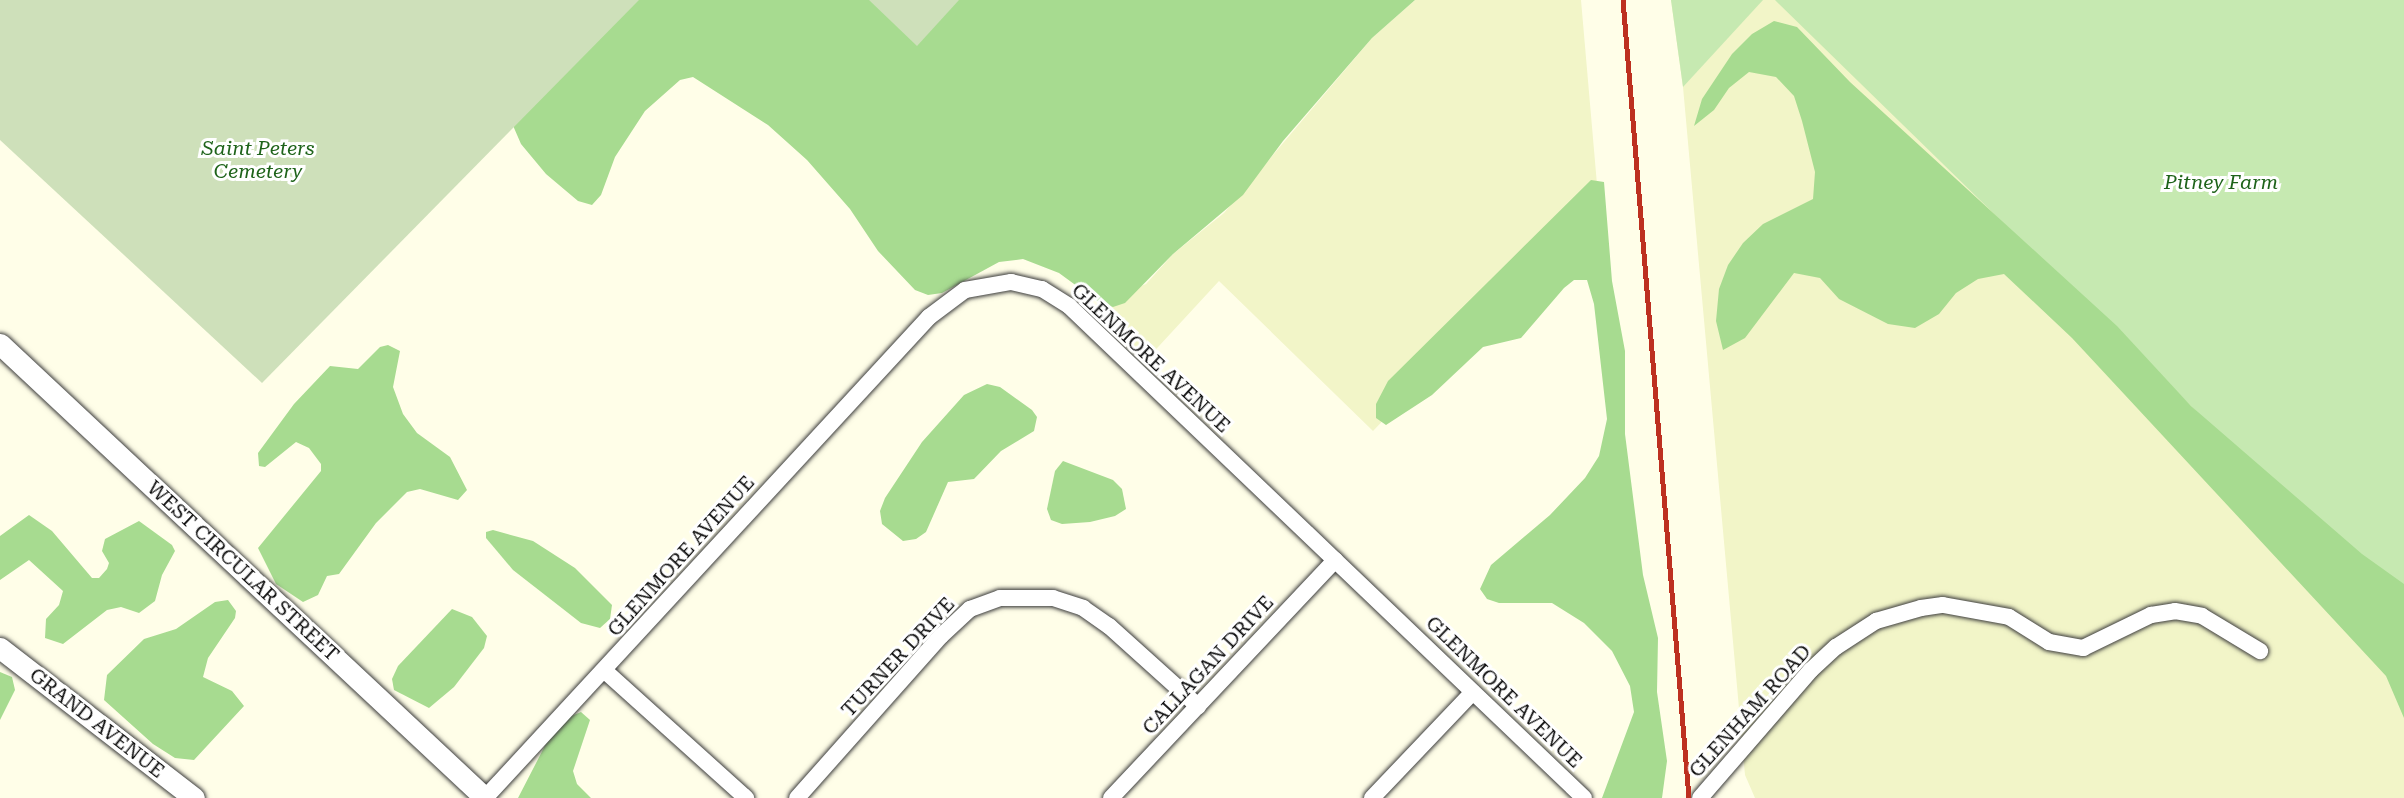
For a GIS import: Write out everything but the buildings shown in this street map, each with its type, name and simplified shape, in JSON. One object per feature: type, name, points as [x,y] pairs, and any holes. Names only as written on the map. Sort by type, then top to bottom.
[{"type":"street","name":"GLENMORE AVENUE","points":[[485,798],[605,671],[929,316],[965,290],[1011,282],[1042,289],[1069,306],[1584,798]]},
{"type":"street","name":"WEST CIRCULAR STREET","points":[[0,344],[485,798]]},
{"type":"street","name":"CALLAGAN DRIVE","points":[[1111,798],[1335,560]]},
{"type":"street","name":"TURNER DRIVE","points":[[796,798],[941,636],[970,609],[1000,598],[1053,598],[1083,608],[1109,626],[1198,706]]},
{"type":"street","name":"GLENHAM ROAD","points":[[1700,798],[1811,670],[1836,647],[1876,621],[1921,608],[1942,605],[2009,617],[2049,642],[2083,648],[2151,615],[2175,611],[2202,616],[2260,651]]},
{"type":"street","name":"GRAND AVENUE","points":[[0,648],[194,798]]},
{"type":"street","points":[[605,671],[746,798]]},
{"type":"street","points":[[1372,798],[1473,692]]},
{"type":"green space","name":"Saint Peters Cemetery","points":[[0,0],[639,0],[262,383],[0,140]]},
{"type":"green space","points":[[614,0],[1415,0],[1372,38],[1283,141],[1243,195],[1173,254],[1125,303],[1113,307],[1100,303],[1059,273],[1023,259],[999,262],[942,293],[928,295],[915,290],[878,251],[850,209],[807,160],[768,125],[693,77],[680,80],[645,111],[615,157],[601,195],[592,205],[578,201],[546,174],[521,144],[511,121]]},
{"type":"green space","points":[[869,0],[959,0],[917,46]]},
{"type":"green space","points":[[1415,0],[1581,0],[1598,196],[1373,431],[1219,281],[1147,359],[1095,305],[1146,284],[1173,254],[1224,213],[1372,38]]},
{"type":"green space","points":[[1671,0],[2404,0],[2404,798],[1755,798],[1745,775],[1683,87]]},
{"type":"green space","points":[[1671,0],[1763,0],[1683,87]]},
{"type":"green space","name":"Pitney Farm","points":[[1775,0],[2404,0],[2404,615],[2191,406]]},
{"type":"green space","points":[[1774,21],[1797,27],[1850,82],[2117,326],[2191,406],[2362,554],[2404,584],[2404,718],[2386,676],[2072,338],[2004,274],[1978,279],[1956,293],[1939,314],[1915,328],[1888,324],[1839,299],[1820,278],[1794,273],[1745,338],[1723,350],[1716,321],[1719,289],[1728,265],[1743,243],[1763,224],[1813,199],[1815,172],[1802,121],[1794,96],[1776,77],[1749,72],[1729,88],[1714,110],[1694,126],[1702,99],[1732,54],[1752,34]]},
{"type":"green space","points":[[1591,180],[1604,182],[1612,281],[1625,351],[1625,434],[1643,575],[1658,638],[1657,692],[1667,761],[1662,798],[1602,798],[1634,712],[1630,686],[1612,651],[1584,623],[1552,603],[1499,603],[1487,599],[1480,589],[1491,565],[1550,515],[1585,478],[1599,456],[1607,419],[1594,304],[1587,280],[1574,280],[1564,288],[1521,338],[1483,347],[1432,395],[1386,425],[1376,418],[1376,404],[1388,381]]},
{"type":"green space","points":[[388,345],[400,351],[393,387],[403,414],[417,433],[450,457],[467,490],[458,500],[420,489],[407,492],[376,523],[339,574],[327,576],[318,595],[303,602],[276,584],[258,548],[321,471],[321,464],[309,448],[296,442],[265,467],[259,466],[258,453],[294,404],[330,366],[358,369],[380,347]]},
{"type":"green space","points":[[987,384],[1000,387],[1032,410],[1037,417],[1034,431],[1001,451],[974,479],[948,482],[926,532],[916,539],[903,541],[882,524],[880,511],[885,498],[922,442],[964,395]]},
{"type":"green space","points":[[1063,461],[1113,480],[1122,489],[1126,509],[1115,516],[1090,522],[1062,524],[1051,520],[1047,509],[1055,471]]},
{"type":"green space","points":[[29,515],[52,531],[92,578],[99,578],[109,563],[102,551],[105,539],[139,521],[172,545],[175,551],[162,575],[155,601],[139,613],[121,607],[107,610],[63,644],[45,638],[46,619],[59,605],[63,591],[29,560],[0,580],[0,536]]},
{"type":"green space","points":[[493,530],[533,541],[575,568],[612,605],[610,619],[600,628],[581,623],[513,570],[486,538],[486,532]]},
{"type":"green space","points":[[228,600],[236,611],[235,618],[208,658],[203,677],[232,691],[244,706],[194,760],[175,758],[153,744],[104,700],[107,675],[144,639],[176,629],[215,602]]},
{"type":"green space","points":[[452,609],[472,617],[487,636],[484,648],[454,687],[429,708],[394,690],[392,679],[398,666]]},
{"type":"green space","points":[[0,672],[12,677],[15,690],[0,720]]},
{"type":"green space","points":[[581,712],[590,720],[573,771],[577,784],[591,798],[518,798],[550,736],[569,717]]},
{"type":"railway","points":[[1623,0],[1689,798]]}]
